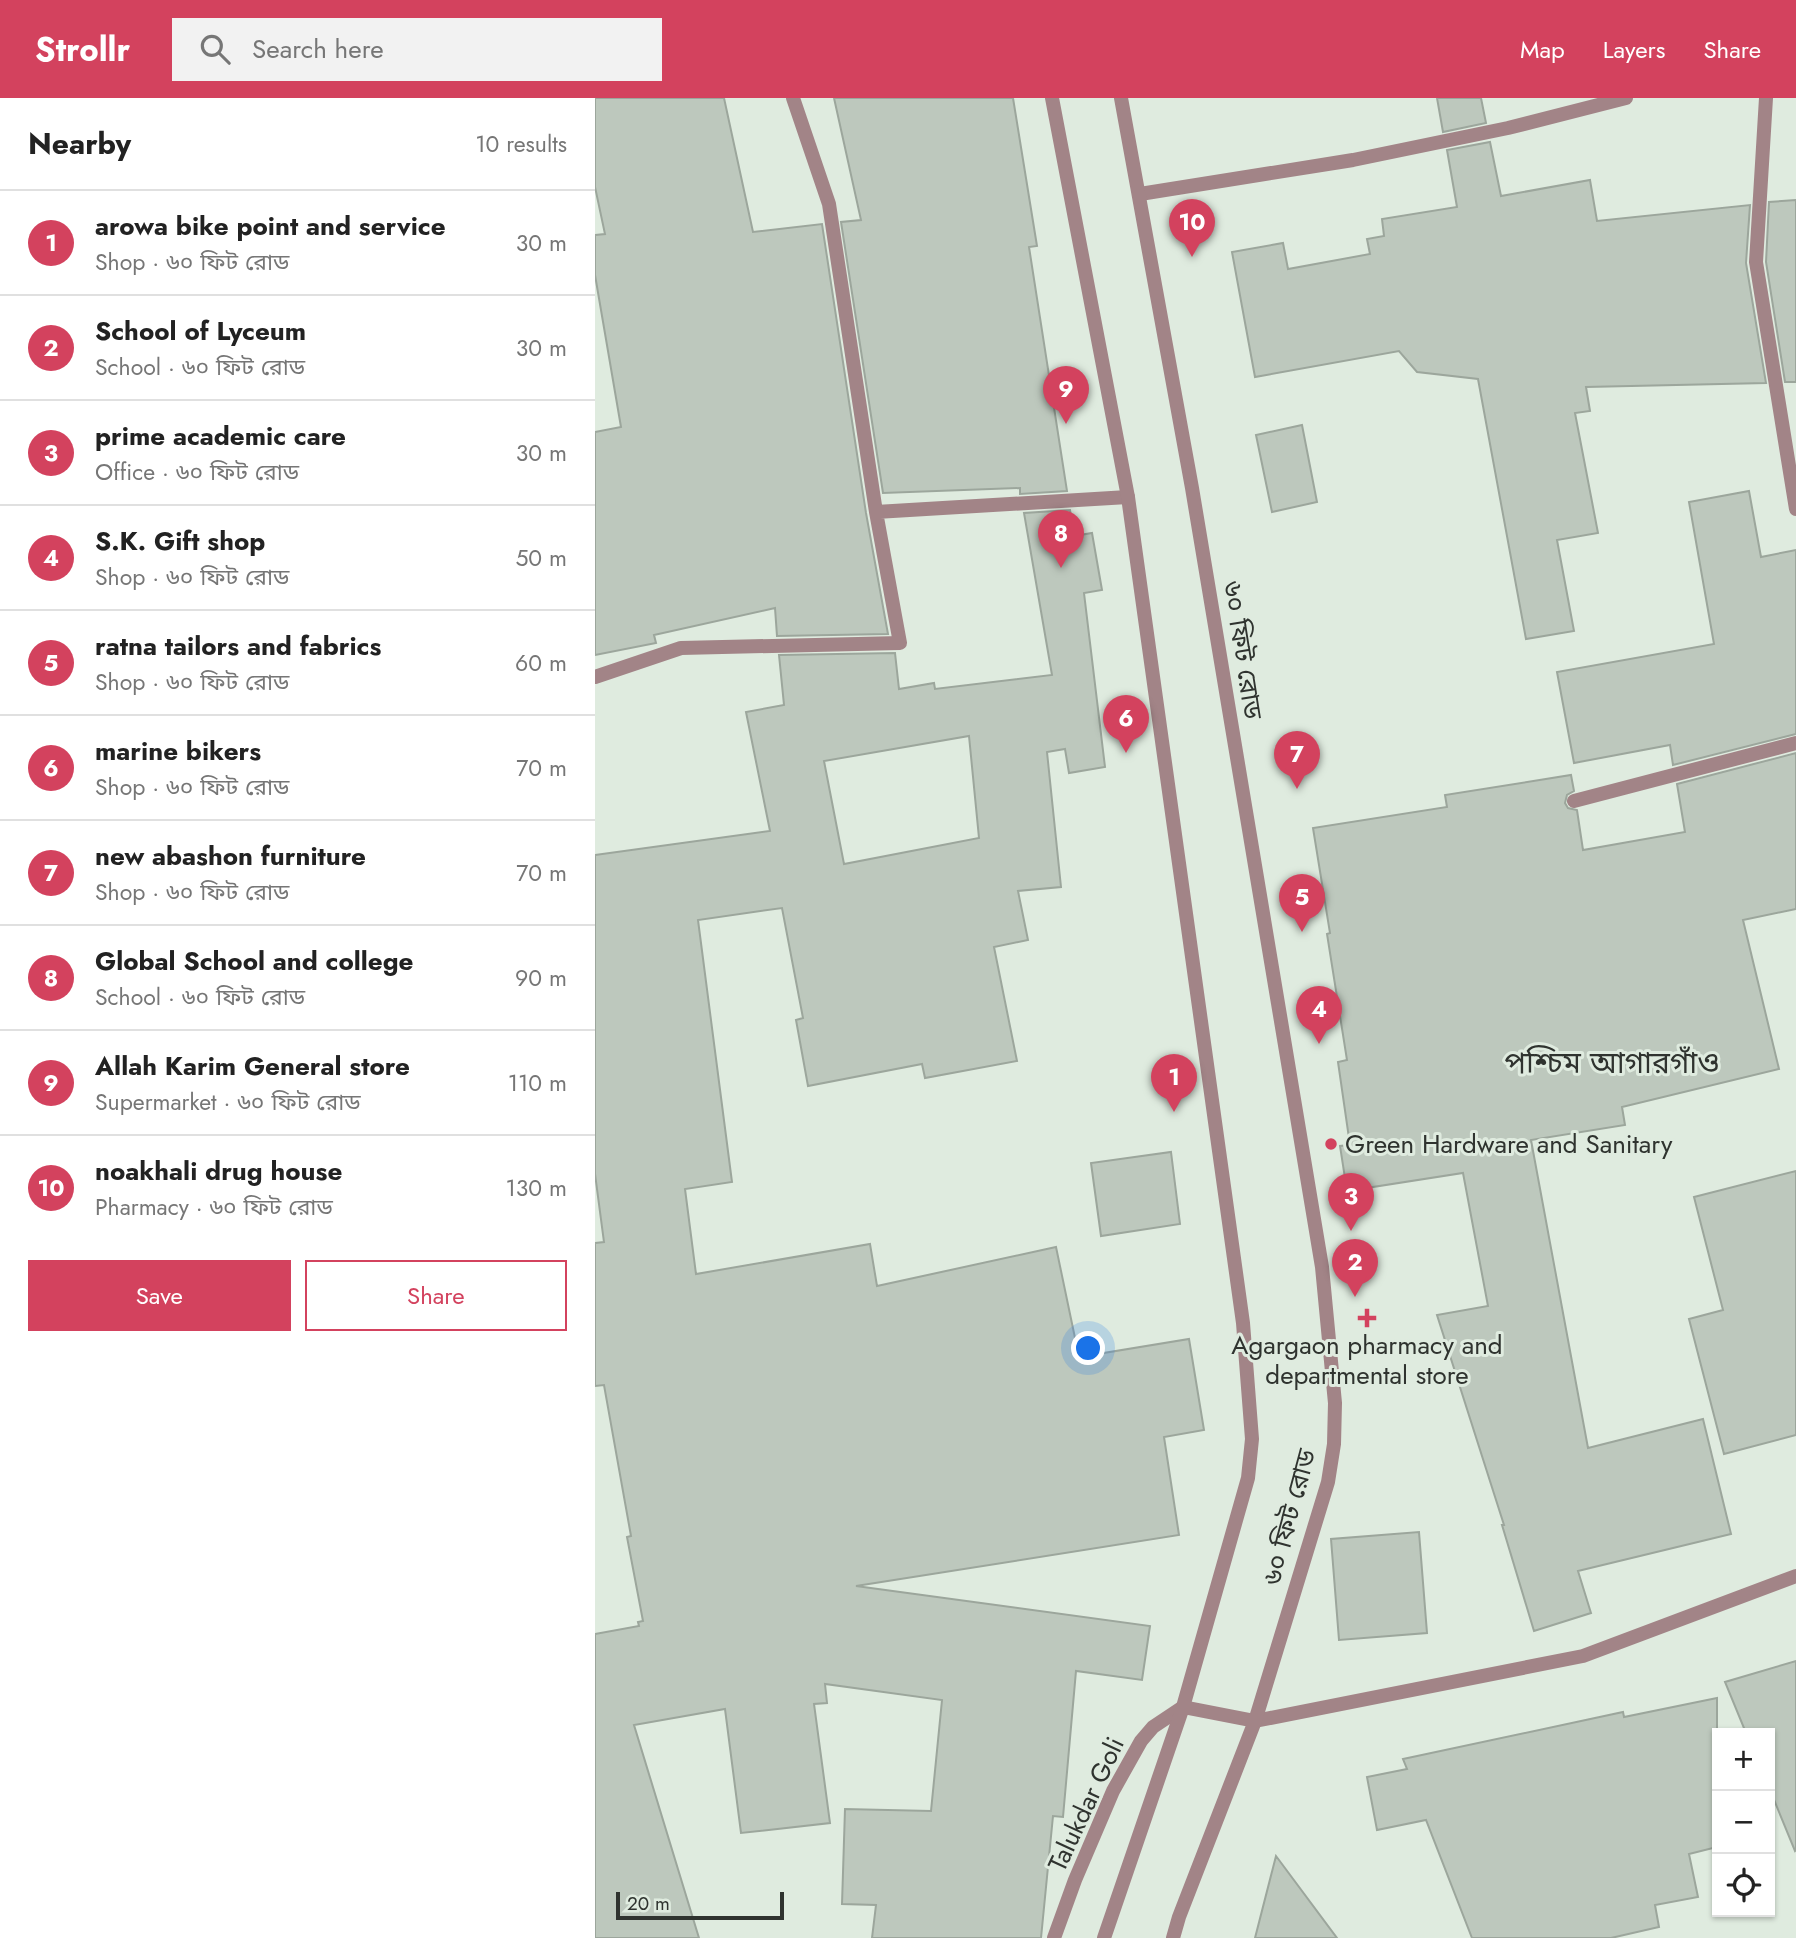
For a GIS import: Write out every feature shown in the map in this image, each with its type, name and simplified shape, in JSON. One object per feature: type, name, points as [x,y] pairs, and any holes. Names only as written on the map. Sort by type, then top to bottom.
[{"type":"street","points":[[595,677],[681,648],[900,643],[876,512],[829,204],[793,98]]},
{"type":"street","name":"৬০ ফিট রোড","points":[[1052,98],[1128,497],[1243,1323],[1252,1439],[1248,1478],[1183,1707],[1104,1938]]},
{"type":"street","name":"৬০ ফিট রোড","points":[[1121,98],[1192,488],[1322,1267],[1335,1403],[1334,1444],[1328,1482],[1255,1721],[1173,1938]]},
{"type":"street","points":[[1140,194],[1353,160],[1509,128],[1626,98]]},
{"type":"street","points":[[1766,98],[1756,262],[1796,509]]},
{"type":"street","points":[[876,512],[1128,497]]},
{"type":"street","points":[[1573,801],[1796,743]]},
{"type":"street","points":[[1183,1707],[1255,1721],[1583,1656],[1796,1576]]},
{"type":"street","name":"Talukdar Goli","points":[[1054,1938],[1075,1880],[1113,1791],[1141,1741],[1153,1727],[1183,1707]]},
{"type":"building","points":[[595,98],[724,98],[753,232],[822,224],[866,513],[888,634],[777,636],[775,608],[654,635],[656,643],[595,655],[595,432],[621,427],[595,275],[595,235],[605,234],[595,187]]},
{"type":"building","points":[[834,98],[1013,98],[1037,246],[1029,247],[1067,491],[1020,494],[1020,488],[883,493],[841,222],[861,220]]},
{"type":"building","points":[[1437,98],[1481,98],[1486,123],[1443,132]]},
{"type":"building","points":[[1490,142],[1501,196],[1590,180],[1597,221],[1750,205],[1746,263],[1766,383],[1586,387],[1590,411],[1575,413],[1598,533],[1557,540],[1574,631],[1526,639],[1478,379],[1417,372],[1399,351],[1255,377],[1232,252],[1283,243],[1288,269],[1370,254],[1367,239],[1384,236],[1382,219],[1457,207],[1447,150]]},
{"type":"building","points":[[1796,200],[1796,382],[1785,382],[1766,262],[1769,202]]},
{"type":"building","points":[[1302,425],[1317,502],[1272,512],[1256,435]]},
{"type":"building","points":[[1749,491],[1761,557],[1796,550],[1796,734],[1673,765],[1670,745],[1574,763],[1557,672],[1714,644],[1689,502]]},
{"type":"building","points":[[1070,510],[1074,536],[1092,533],[1102,590],[1084,593],[1105,767],[1069,773],[1065,749],[1047,752],[1061,887],[1018,891],[1028,940],[994,947],[1017,1061],[925,1078],[922,1064],[808,1086],[796,1020],[803,1018],[782,908],[698,920],[732,1182],[685,1189],[696,1274],[870,1244],[877,1286],[1056,1247],[1079,1357],[1189,1339],[1204,1430],[1164,1437],[1179,1535],[856,1586],[1150,1626],[1142,1680],[1076,1671],[1063,1817],[1053,1816],[1041,1938],[872,1938],[876,1905],[842,1904],[845,1809],[931,1811],[942,1700],[825,1684],[827,1703],[814,1704],[830,1823],[741,1833],[725,1709],[634,1725],[699,1938],[595,1938],[595,1634],[639,1626],[638,1622],[643,1621],[604,1385],[595,1386],[595,1243],[604,1242],[595,1174],[595,855],[770,831],[746,712],[784,705],[779,655],[895,653],[899,689],[934,683],[935,689],[1052,675],[1024,513]],"holes":[[[969,736],[979,838],[844,864],[824,761]]]},
{"type":"building","points":[[1796,753],[1796,909],[1743,920],[1779,1069],[1622,1107],[1625,1125],[1531,1140],[1588,1448],[1703,1419],[1731,1534],[1578,1571],[1591,1613],[1534,1631],[1504,1525],[1437,1315],[1488,1306],[1463,1173],[1347,1191],[1340,1146],[1350,1145],[1338,1062],[1347,1060],[1313,828],[1447,807],[1445,795],[1571,775],[1574,791],[1567,795],[1565,803],[1568,808],[1577,810],[1583,850],[1685,832],[1677,784]]},
{"type":"building","points":[[1171,1152],[1180,1224],[1101,1236],[1091,1163]]},
{"type":"building","points":[[1796,1171],[1796,1435],[1724,1454],[1689,1319],[1723,1310],[1694,1197]]},
{"type":"building","points":[[1419,1532],[1427,1633],[1339,1640],[1331,1539]]},
{"type":"building","points":[[1796,1661],[1795,1851],[1775,1802],[1775,1728],[1744,1728],[1725,1682]]},
{"type":"building","points":[[1717,1698],[1717,1728],[1712,1728],[1712,1848],[1689,1854],[1698,1897],[1655,1905],[1659,1927],[1611,1938],[1472,1938],[1426,1820],[1377,1830],[1367,1777],[1407,1769],[1403,1759],[1623,1712],[1624,1717]]},
{"type":"building","points":[[1276,1856],[1337,1938],[1255,1938]]},
{"type":"place","name":"noakhali drug house","points":[[1192,257]]},
{"type":"place","name":"Allah Karim General store","points":[[1066,424]]},
{"type":"place","name":"Global School and college","points":[[1061,568]]},
{"type":"place","name":"marine bikers","points":[[1126,753]]},
{"type":"place","name":"new abashon furniture","points":[[1297,789]]},
{"type":"place","name":"ratna tailors and fabrics","points":[[1302,932]]},
{"type":"place","name":"S.K. Gift shop","points":[[1319,1044]]},
{"type":"place","name":"arowa bike point and service","points":[[1174,1112]]},
{"type":"place","name":"Green Hardware and Sanitary","points":[[1331,1144]]},
{"type":"place","name":"prime academic care","points":[[1351,1231]]},
{"type":"place","name":"School of Lyceum","points":[[1355,1297]]},
{"type":"place","name":"Agargaon pharmacy and departmental store","points":[[1367,1318]]},
{"type":"district","name":"পশ্চিম আগারগাঁও","points":[[1612,1063]]}]
